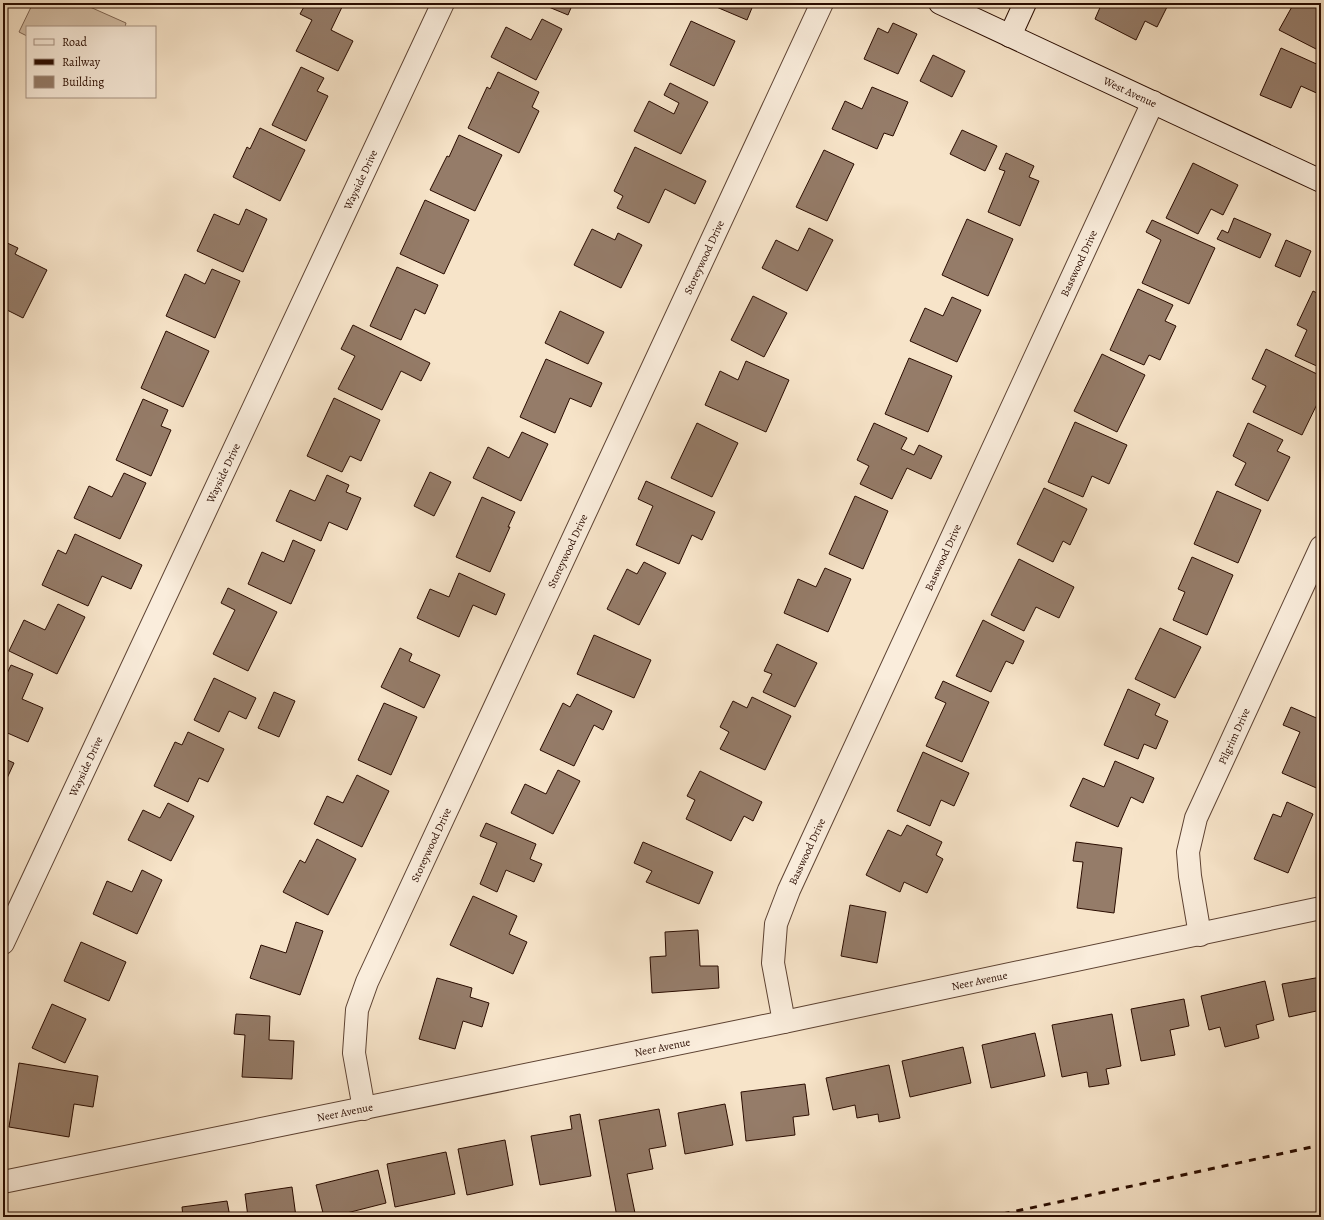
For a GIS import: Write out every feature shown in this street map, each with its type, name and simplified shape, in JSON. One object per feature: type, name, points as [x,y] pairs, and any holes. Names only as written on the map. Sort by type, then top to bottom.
[{"type":"street","name":"Wayside Drive","points":[[3,943],[442,3]]},
{"type":"street","name":"Storeywood Drive","points":[[364,1109],[354,1053],[358,1010],[367,982],[822,3]]},
{"type":"street","name":"West Avenue","points":[[940,3],[1321,181]]},
{"type":"street","points":[[1010,36],[1025,3]]},
{"type":"street","name":"Basswood Drive","points":[[784,1022],[773,963],[776,924],[789,890],[1153,102]]},
{"type":"street","name":"Pilgrim Drive","points":[[1200,935],[1190,876],[1188,852],[1196,818],[1321,547]]},
{"type":"street","name":"Neer Avenue","points":[[3,1182],[784,1022],[1200,935],[1321,908]]},
{"type":"shaded area","points":[[33,3],[81,3],[126,23],[125,26],[26,26],[26,36],[19,32]]},
{"type":"building","points":[[306,3],[340,3],[343,5],[331,30],[353,41],[338,71],[296,51],[312,20],[300,14]]},
{"type":"building","points":[[539,3],[573,3],[568,15]]},
{"type":"building","points":[[707,3],[754,3],[747,20]]},
{"type":"building","points":[[1102,3],[1169,3],[1157,27],[1145,21],[1136,40],[1095,19]]},
{"type":"building","points":[[1294,3],[1321,3],[1321,45],[1318,50],[1279,30]]},
{"type":"building","points":[[542,19],[562,29],[536,80],[491,57],[506,27],[531,40]]},
{"type":"building","points":[[691,21],[735,41],[714,86],[670,65]]},
{"type":"building","points":[[893,23],[917,34],[898,74],[864,59],[878,28],[888,33]]},
{"type":"building","points":[[1281,48],[1321,66],[1321,95],[1301,86],[1291,108],[1260,95]]},
{"type":"building","points":[[933,55],[965,71],[952,97],[920,81]]},
{"type":"building","points":[[301,67],[324,78],[317,91],[328,96],[306,141],[272,125]]},
{"type":"building","points":[[498,72],[539,92],[532,107],[539,111],[519,153],[468,128],[487,87],[490,89]]},
{"type":"building","points":[[670,83],[708,102],[681,154],[634,131],[649,101],[674,114],[679,103],[664,95]]},
{"type":"building","points":[[872,87],[908,102],[893,136],[884,133],[877,149],[832,129],[845,101],[862,109]]},
{"type":"building","points":[[260,128],[305,150],[280,201],[233,177],[247,147],[250,149]]},
{"type":"building","points":[[962,130],[997,146],[985,171],[950,154]]},
{"type":"building","points":[[459,135],[502,155],[475,211],[430,190],[447,156],[449,157]]},
{"type":"building","points":[[635,147],[706,181],[695,204],[665,189],[649,223],[617,208],[623,196],[614,191]]},
{"type":"building","points":[[824,150],[854,164],[827,221],[796,207]]},
{"type":"building","points":[[1006,153],[1034,166],[1029,177],[1039,181],[1020,226],[988,212],[1005,171],[999,169]]},
{"type":"building","points":[[1193,163],[1238,185],[1223,215],[1211,209],[1198,234],[1166,218]]},
{"type":"building","points":[[425,200],[469,220],[444,274],[400,254]]},
{"type":"building","points":[[246,209],[267,219],[243,272],[197,251],[214,214],[239,225]]},
{"type":"building","points":[[1234,218],[1271,234],[1260,258],[1217,239],[1222,230],[1228,233]]},
{"type":"building","points":[[967,219],[1013,239],[988,296],[942,275]]},
{"type":"building","points":[[1152,220],[1215,248],[1189,304],[1142,283],[1161,240],[1146,232]]},
{"type":"building","points":[[809,228],[833,240],[807,291],[762,268],[776,240],[798,251]]},
{"type":"building","points":[[592,229],[615,240],[618,233],[642,245],[621,288],[574,265]]},
{"type":"building","points":[[1286,240],[1311,251],[1300,277],[1275,266]]},
{"type":"building","points":[[3,241],[18,248],[15,254],[47,270],[23,318],[3,308]]},
{"type":"building","points":[[397,267],[438,285],[425,314],[415,309],[401,340],[370,326]]},
{"type":"building","points":[[212,269],[240,281],[215,338],[166,316],[185,274],[205,284]]},
{"type":"building","points":[[1138,289],[1173,305],[1165,321],[1176,326],[1160,360],[1149,355],[1144,365],[1110,350]]},
{"type":"building","points":[[1313,291],[1321,295],[1321,368],[1295,356],[1307,330],[1297,325]]},
{"type":"building","points":[[753,296],[787,313],[764,357],[731,340]]},
{"type":"building","points":[[952,297],[981,310],[957,362],[910,341],[925,308],[943,316]]},
{"type":"building","points":[[560,311],[604,332],[588,364],[545,343]]},
{"type":"building","points":[[353,325],[430,363],[421,381],[401,371],[382,410],[338,389],[355,356],[341,349]]},
{"type":"building","points":[[166,331],[209,351],[183,407],[141,388]]},
{"type":"building","points":[[1266,349],[1321,376],[1321,396],[1302,435],[1253,412],[1266,386],[1252,379]]},
{"type":"building","points":[[1102,354],[1145,375],[1117,432],[1074,411]]},
{"type":"building","points":[[909,358],[952,376],[928,432],[885,414]]},
{"type":"building","points":[[546,359],[602,383],[591,407],[570,398],[555,433],[520,417]]},
{"type":"building","points":[[746,361],[789,380],[766,432],[705,405],[720,371],[738,380]]},
{"type":"building","points":[[334,398],[380,420],[361,461],[350,456],[342,472],[307,456]]},
{"type":"building","points":[[143,399],[168,410],[161,426],[171,430],[151,476],[116,460]]},
{"type":"building","points":[[1075,422],[1127,445],[1109,484],[1092,476],[1083,497],[1048,482]]},
{"type":"building","points":[[697,423],[738,443],[712,497],[671,478]]},
{"type":"building","points":[[874,423],[907,438],[901,449],[914,455],[919,445],[942,456],[931,479],[907,468],[892,499],[860,484],[869,466],[857,460]]},
{"type":"building","points":[[1248,423],[1283,440],[1277,451],[1290,457],[1268,501],[1235,485],[1246,463],[1233,456]]},
{"type":"building","points":[[522,432],[548,444],[521,501],[473,478],[488,447],[509,458]]},
{"type":"building","points":[[430,472],[451,482],[434,516],[414,506]]},
{"type":"building","points":[[124,473],[146,483],[120,539],[74,518],[89,486],[112,497]]},
{"type":"building","points":[[327,475],[349,485],[346,492],[361,498],[347,530],[329,522],[321,541],[276,521],[290,490],[315,501]]},
{"type":"building","points":[[646,481],[715,512],[702,540],[692,535],[679,564],[636,545],[653,506],[638,499]]},
{"type":"building","points":[[1044,488],[1087,509],[1070,545],[1063,541],[1053,562],[1017,544]]},
{"type":"building","points":[[1217,491],[1261,510],[1238,563],[1194,544]]},
{"type":"building","points":[[855,496],[888,511],[863,569],[829,554]]},
{"type":"building","points":[[482,497],[515,512],[490,572],[456,557]]},
{"type":"building","points":[[75,534],[142,565],[131,589],[102,576],[88,606],[42,585],[58,550],[66,554]]},
{"type":"building","points":[[293,540],[315,550],[291,604],[248,584],[262,552],[284,562]]},
{"type":"building","points":[[1192,557],[1233,575],[1207,635],[1173,620],[1185,592],[1178,589]]},
{"type":"building","points":[[1019,559],[1074,587],[1059,618],[1036,607],[1024,631],[991,615]]},
{"type":"building","points":[[644,562],[666,573],[639,625],[607,609],[627,569],[637,574]]},
{"type":"building","points":[[825,568],[851,579],[828,632],[784,613],[798,579],[816,587]]},
{"type":"building","points":[[459,573],[505,594],[496,615],[473,605],[459,637],[417,618],[430,589],[449,597]]},
{"type":"building","points":[[228,588],[277,612],[248,671],[213,654],[235,610],[221,603]]},
{"type":"building","points":[[58,604],[85,617],[57,674],[9,651],[24,620],[45,630]]},
{"type":"building","points":[[983,620],[1024,641],[1013,664],[1006,661],[991,692],[956,676]]},
{"type":"building","points":[[1160,628],[1201,647],[1175,698],[1135,679]]},
{"type":"building","points":[[594,635],[651,660],[634,698],[577,674]]},
{"type":"building","points":[[777,644],[817,663],[795,707],[763,692],[772,674],[764,671]]},
{"type":"building","points":[[400,648],[412,654],[409,661],[440,675],[424,708],[381,687]]},
{"type":"building","points":[[11,665],[33,674],[22,699],[43,708],[28,742],[3,731],[3,682]]},
{"type":"building","points":[[214,678],[256,698],[246,719],[229,711],[219,732],[194,720]]},
{"type":"building","points":[[943,681],[989,702],[962,762],[926,746],[946,703],[935,698]]},
{"type":"building","points":[[1128,689],[1160,704],[1155,715],[1168,721],[1156,749],[1144,744],[1138,759],[1104,745]]},
{"type":"building","points":[[274,692],[295,701],[279,737],[258,728]]},
{"type":"building","points":[[577,694],[612,711],[603,730],[594,725],[574,766],[540,750],[563,703],[570,707]]},
{"type":"building","points":[[752,697],[791,716],[765,770],[720,749],[729,732],[720,727],[733,701],[747,708]]},
{"type":"building","points":[[384,703],[417,717],[391,775],[358,760]]},
{"type":"building","points":[[1291,707],[1321,720],[1321,790],[1282,773],[1300,732],[1283,725]]},
{"type":"building","points":[[188,732],[224,749],[208,782],[199,778],[188,802],[154,786],[175,742],[182,745]]},
{"type":"building","points":[[923,752],[969,773],[954,806],[941,800],[930,826],[897,811]]},
{"type":"building","points":[[3,758],[14,763],[3,787]]},
{"type":"building","points":[[1115,761],[1154,778],[1143,803],[1131,797],[1118,827],[1070,806],[1083,778],[1104,787]]},
{"type":"building","points":[[558,770],[580,781],[553,834],[511,813],[525,784],[546,794]]},
{"type":"building","points":[[700,771],[762,802],[753,821],[744,816],[731,841],[686,819],[695,800],[687,796]]},
{"type":"building","points":[[357,775],[389,791],[362,847],[314,824],[327,796],[343,803]]},
{"type":"building","points":[[1287,802],[1313,814],[1288,873],[1254,859],[1273,814],[1281,817]]},
{"type":"building","points":[[168,803],[194,816],[171,861],[128,840],[143,810],[160,818]]},
{"type":"building","points":[[486,823],[536,844],[530,859],[542,864],[534,882],[506,870],[497,892],[480,884],[497,843],[480,836]]},
{"type":"building","points":[[907,825],[942,842],[936,855],[943,859],[927,893],[904,882],[900,892],[866,875],[888,830],[901,836]]},
{"type":"building","points":[[317,839],[356,859],[328,915],[283,892],[300,860],[305,863]]},
{"type":"building","points":[[643,842],[713,872],[699,904],[646,882],[652,871],[634,863]]},
{"type":"building","points":[[1076,842],[1122,848],[1114,913],[1077,908],[1083,862],[1073,861]]},
{"type":"building","points":[[142,870],[162,880],[137,934],[93,914],[107,881],[132,892]]},
{"type":"building","points":[[473,896],[517,916],[509,934],[527,942],[513,974],[450,945]]},
{"type":"building","points":[[850,905],[886,912],[877,963],[841,956]]},
{"type":"building","points":[[296,922],[323,931],[300,995],[250,978],[261,945],[286,953]]},
{"type":"building","points":[[698,930],[700,966],[718,966],[719,988],[652,993],[650,957],[666,956],[665,932]]},
{"type":"building","points":[[81,942],[126,962],[109,1001],[64,981]]},
{"type":"building","points":[[1321,977],[1321,1010],[1289,1017],[1282,984]]},
{"type":"building","points":[[437,978],[472,988],[470,997],[489,1003],[482,1027],[463,1021],[455,1049],[419,1039]]},
{"type":"building","points":[[1265,981],[1274,1020],[1256,1025],[1259,1038],[1225,1047],[1220,1027],[1209,1030],[1201,996]]},
{"type":"building","points":[[1184,999],[1189,1026],[1170,1030],[1175,1055],[1141,1061],[1131,1009]]},
{"type":"building","points":[[52,1004],[86,1019],[65,1063],[32,1048]]},
{"type":"building","points":[[236,1014],[270,1016],[269,1040],[294,1041],[292,1079],[242,1077],[245,1035],[234,1034]]},
{"type":"building","points":[[1112,1014],[1121,1066],[1106,1069],[1109,1084],[1089,1087],[1087,1072],[1062,1077],[1052,1025]]},
{"type":"building","points":[[1035,1033],[1045,1076],[991,1088],[982,1045]]},
{"type":"building","points":[[963,1047],[971,1083],[910,1097],[902,1061]]},
{"type":"building","points":[[19,1063],[98,1076],[93,1107],[74,1104],[69,1137],[9,1127]]},
{"type":"building","points":[[889,1065],[900,1118],[879,1122],[878,1114],[857,1118],[855,1105],[833,1110],[826,1078]]},
{"type":"building","points":[[805,1084],[809,1115],[793,1117],[795,1135],[746,1141],[741,1092]]},
{"type":"building","points":[[725,1104],[733,1145],[685,1154],[678,1113]]},
{"type":"building","points":[[659,1109],[666,1146],[649,1149],[653,1169],[627,1174],[635,1213],[617,1217],[599,1120]]},
{"type":"building","points":[[580,1114],[591,1176],[540,1185],[531,1136],[572,1129],[570,1116]]},
{"type":"building","points":[[505,1140],[513,1185],[467,1195],[458,1149]]},
{"type":"building","points":[[446,1152],[455,1194],[395,1207],[387,1164]]},
{"type":"building","points":[[378,1170],[386,1203],[331,1217],[324,1217],[316,1185]]},
{"type":"building","points":[[292,1187],[296,1217],[248,1217],[245,1194]]},
{"type":"building","points":[[227,1201],[230,1217],[183,1217],[182,1207]]},
{"type":"building","points":[[148,1213],[149,1216],[166,1213],[167,1217],[131,1217]]},
{"type":"railway","points":[[989,1217],[1321,1145]]}]
